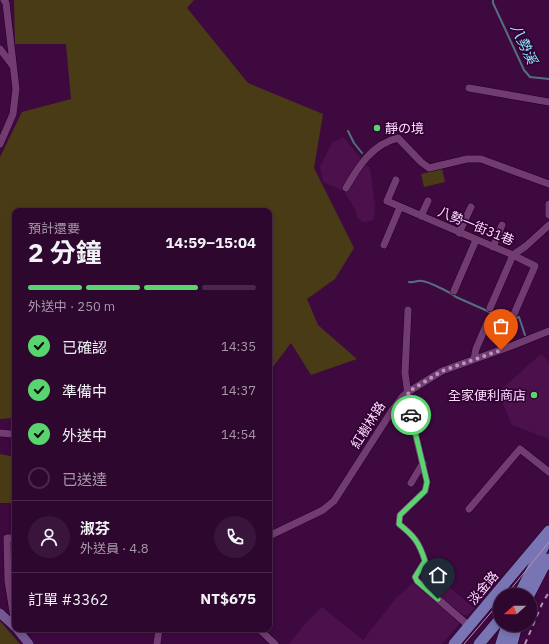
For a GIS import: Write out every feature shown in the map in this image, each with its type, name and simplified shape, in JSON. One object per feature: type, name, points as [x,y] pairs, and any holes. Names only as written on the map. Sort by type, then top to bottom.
[{"type":"main road","name":"淡金路","points":[[454,644],[549,531]]},
{"type":"main road","points":[[523,588],[549,536]]},
{"type":"main road","points":[[533,588],[549,559]]},
{"type":"main road","points":[[526,588],[543,568]]},
{"type":"main road","points":[[479,644],[493,627]]},
{"type":"main road","points":[[501,644],[505,632]]},
{"type":"main road","points":[[512,644],[515,632]]},
{"type":"street","points":[[0,144],[13,114],[16,89],[6,3],[4,0]]},
{"type":"street","points":[[0,49],[14,66]]},
{"type":"street","points":[[469,88],[549,102]]},
{"type":"street","points":[[346,188],[359,165],[370,154],[390,140],[398,138],[421,162],[429,168],[468,159],[481,159],[549,184]]},
{"type":"street","name":"八勢一街31巷","points":[[396,180],[387,201],[513,255],[526,246],[549,225]]},
{"type":"street","points":[[421,216],[428,201]]},
{"type":"street","points":[[549,204],[549,215]]},
{"type":"street","points":[[384,245],[400,207]]},
{"type":"street","points":[[459,233],[471,207]]},
{"type":"street","points":[[493,247],[502,225]]},
{"type":"street","points":[[454,290],[476,240]]},
{"type":"street","points":[[490,308],[513,255],[535,266],[514,314]]},
{"type":"street","points":[[408,310],[405,373],[411,416],[427,482],[425,491],[400,515],[399,524],[413,534],[425,561],[415,577],[417,581],[469,626]]},
{"type":"street","points":[[474,359],[476,349],[488,321]]},
{"type":"street","name":"紅樹林路","points":[[272,535],[323,510],[334,501],[393,409],[408,392],[442,371],[514,345],[549,330]]},
{"type":"street","points":[[0,433],[12,434]]},
{"type":"street","points":[[469,509],[520,449],[549,472]]},
{"type":"street","points":[[411,484],[423,463]]},
{"type":"street","points":[[12,538],[7,538],[12,581]]},
{"type":"street","points":[[0,613],[12,624]]},
{"type":"street","points":[[20,632],[29,644]]},
{"type":"street","points":[[157,644],[159,632]]},
{"type":"street","points":[[262,632],[275,644]]},
{"type":"shaded area","points":[[14,0],[194,0],[187,8],[248,83],[323,114],[314,168],[354,248],[335,279],[307,299],[318,325],[357,359],[311,375],[291,343],[272,368],[272,208],[12,208],[12,418],[0,419],[0,157],[22,112],[71,99],[66,44],[15,44]]},
{"type":"shaded area","points":[[343,137],[370,169],[375,205],[374,220],[363,222],[357,217],[356,211],[344,191],[323,182],[320,167],[332,143]]},
{"type":"shaded area","points":[[442,169],[445,182],[424,187],[421,174]]},
{"type":"shaded area","points":[[541,354],[549,362],[549,439],[512,425],[498,392]]},
{"type":"shaded area","points":[[0,454],[12,456],[12,503],[0,503]]},
{"type":"shaded area","points":[[426,568],[474,608],[467,615],[463,615],[421,581],[420,576]]},
{"type":"shaded area","points":[[413,583],[460,623],[442,644],[289,644],[304,625],[322,607],[363,640],[396,598]]},
{"type":"shaded area","points":[[0,621],[20,644],[0,644]]},
{"type":"waterway","name":"八勢溪","points":[[493,0],[493,3],[524,70],[530,77],[549,79]]},
{"type":"waterway","points":[[348,131],[354,143],[362,153]]},
{"type":"waterway","points":[[409,282],[420,281],[429,283],[492,313],[495,317],[513,319],[519,317],[525,335]]},
{"type":"tram line","points":[[512,588],[549,542]]},
{"type":"tram line","points":[[464,644],[493,610]]},
{"type":"railway","points":[[525,644],[542,604],[549,592]]},
{"type":"way so far","points":[[411,415],[408,392],[442,371],[501,350]]},
{"type":"place","name":"靜の境","points":[[377,128]]},
{"type":"place","name":"全家便利商店","points":[[534,395]]},
{"type":"route","points":[[411,415],[427,482],[425,491],[400,515],[399,524],[413,534],[425,561],[415,577],[417,581],[438,599]]}]
